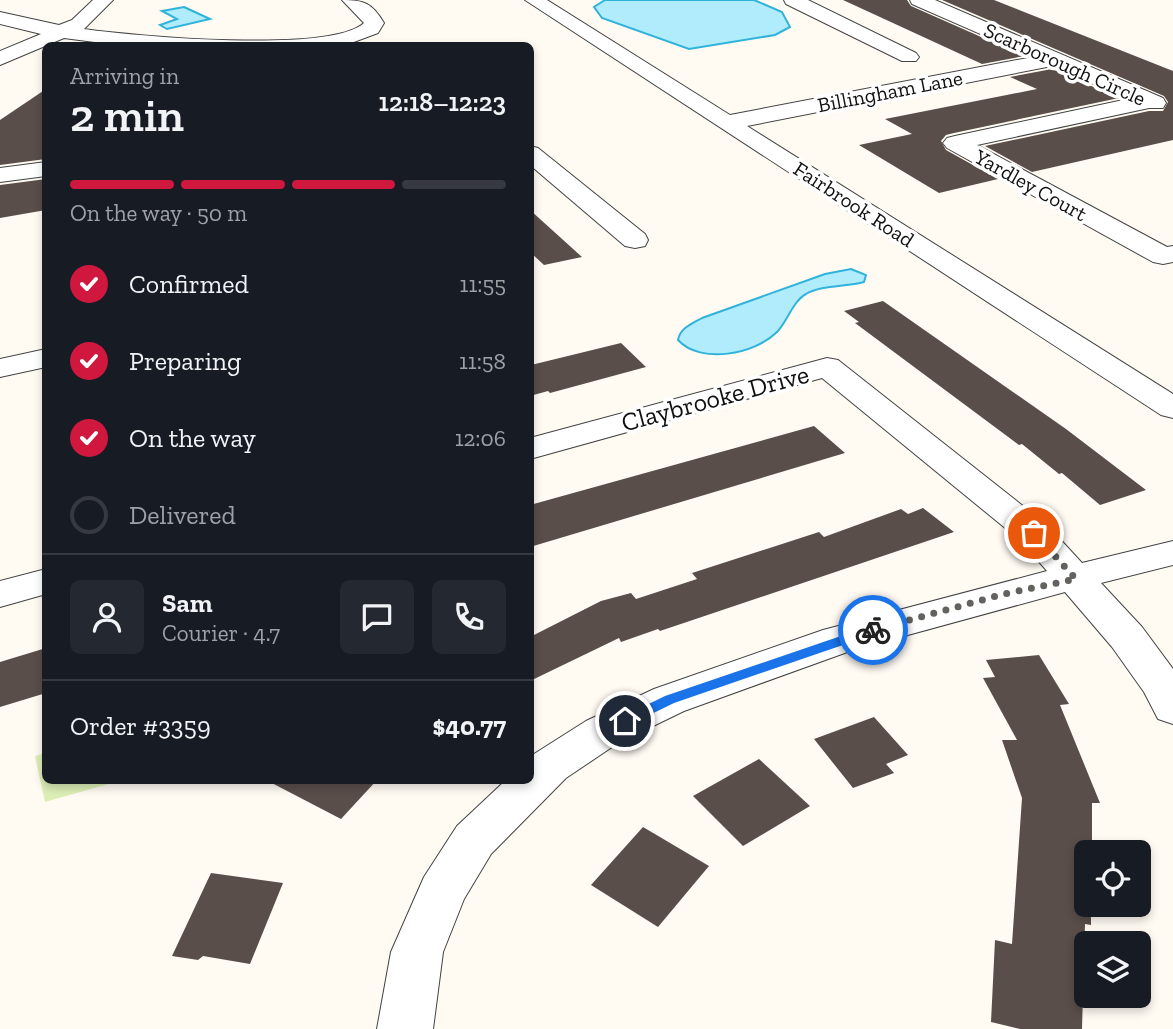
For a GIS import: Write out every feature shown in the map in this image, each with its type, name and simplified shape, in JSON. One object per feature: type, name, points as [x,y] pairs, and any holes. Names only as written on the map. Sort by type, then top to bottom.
[{"type":"street","points":[[0,59],[64,33],[92,14],[104,0]]},
{"type":"street","points":[[335,42],[352,38],[370,29],[373,23],[370,16],[351,0]]},
{"type":"street","name":"Fairbrook Road","points":[[534,0],[1173,408]]},
{"type":"street","points":[[793,0],[909,57]]},
{"type":"street","name":"Scarborough Circle","points":[[919,0],[1162,106]]},
{"type":"street","points":[[0,18],[64,33],[182,42]]},
{"type":"street","name":"Billingham Lane","points":[[726,123],[1054,59]]},
{"type":"street","name":"Yardley Court","points":[[1162,106],[955,143],[1163,256],[1173,254]]},
{"type":"street","points":[[534,156],[635,240]]},
{"type":"street","points":[[0,175],[42,170]]},
{"type":"street","points":[[0,368],[42,359]]},
{"type":"street","name":"Claybrooke Drive","points":[[534,448],[827,367],[1034,533],[1076,579]]},
{"type":"street","points":[[1138,386],[1173,375]]},
{"type":"street","points":[[534,782],[550,766],[602,732],[669,699],[838,640],[1004,594],[1076,579],[1173,553]]},
{"type":"street","points":[[1076,579],[1127,637],[1164,688],[1173,708]]},
{"type":"street","points":[[0,594],[42,582]]},
{"type":"street","points":[[405,1029],[417,952],[442,892],[474,840],[532,784]]},
{"type":"green space","points":[[42,754],[42,784],[108,784],[45,802],[35,756]]},
{"type":"water","points":[[605,0],[754,0],[782,12],[790,27],[775,35],[689,49],[602,18],[594,7]]},
{"type":"water","points":[[184,7],[210,19],[167,29],[160,25],[177,19],[162,11]]},
{"type":"water","points":[[851,269],[866,275],[864,282],[819,289],[806,294],[797,301],[777,332],[755,346],[728,354],[714,354],[688,348],[678,340],[684,329],[702,318],[825,274]]},
{"type":"building","points":[[843,0],[907,0],[911,6],[1024,56],[982,64]]},
{"type":"building","points":[[942,0],[994,0],[1173,71],[1173,140],[1032,172],[985,146],[1149,111],[1163,111],[1168,102],[1164,96]]},
{"type":"building","points":[[1052,69],[1119,98],[954,133],[946,135],[941,141],[946,150],[998,179],[939,193],[859,145],[912,134],[885,119],[1037,89],[1010,77]]},
{"type":"building","points":[[42,92],[42,160],[0,165],[0,120]]},
{"type":"building","points":[[42,180],[42,211],[0,218],[0,185]]},
{"type":"building","points":[[534,214],[582,257],[544,265],[534,256]]},
{"type":"building","points":[[883,301],[1066,429],[1146,490],[1100,505],[1062,473],[1059,474],[1022,444],[1019,445],[855,323],[859,322],[844,311]]},
{"type":"building","points":[[621,343],[646,367],[534,395],[534,364]]},
{"type":"building","points":[[814,426],[845,453],[534,546],[534,504]]},
{"type":"building","points":[[923,508],[954,532],[660,631],[658,629],[621,642],[619,638],[534,679],[534,635],[601,601],[631,593],[636,599],[697,579],[692,573],[819,532],[824,537],[901,509],[908,514]]},
{"type":"building","points":[[42,649],[42,694],[0,707],[0,662]]},
{"type":"building","points":[[1039,655],[1069,704],[1060,705],[1100,803],[1092,803],[1092,840],[1074,840],[1074,917],[1091,917],[1091,925],[1085,924],[1085,931],[1074,931],[1074,1008],[1083,1008],[1082,1029],[1020,1029],[991,1022],[995,940],[1012,944],[1022,798],[1002,740],[1017,740],[983,678],[995,677],[986,660]]},
{"type":"building","points":[[874,717],[908,755],[886,764],[894,773],[853,788],[814,739]]},
{"type":"building","points":[[759,759],[810,806],[743,846],[693,796]]},
{"type":"building","points":[[274,784],[373,784],[341,819]]},
{"type":"building","points":[[643,827],[709,866],[658,927],[591,885]]},
{"type":"building","points":[[211,873],[283,883],[250,964],[203,956],[198,960],[172,956]]},
{"type":"way so far","points":[[873,630],[1004,594],[1076,579],[1034,533]]},
{"type":"route","points":[[625,721],[669,699],[873,630]]}]
